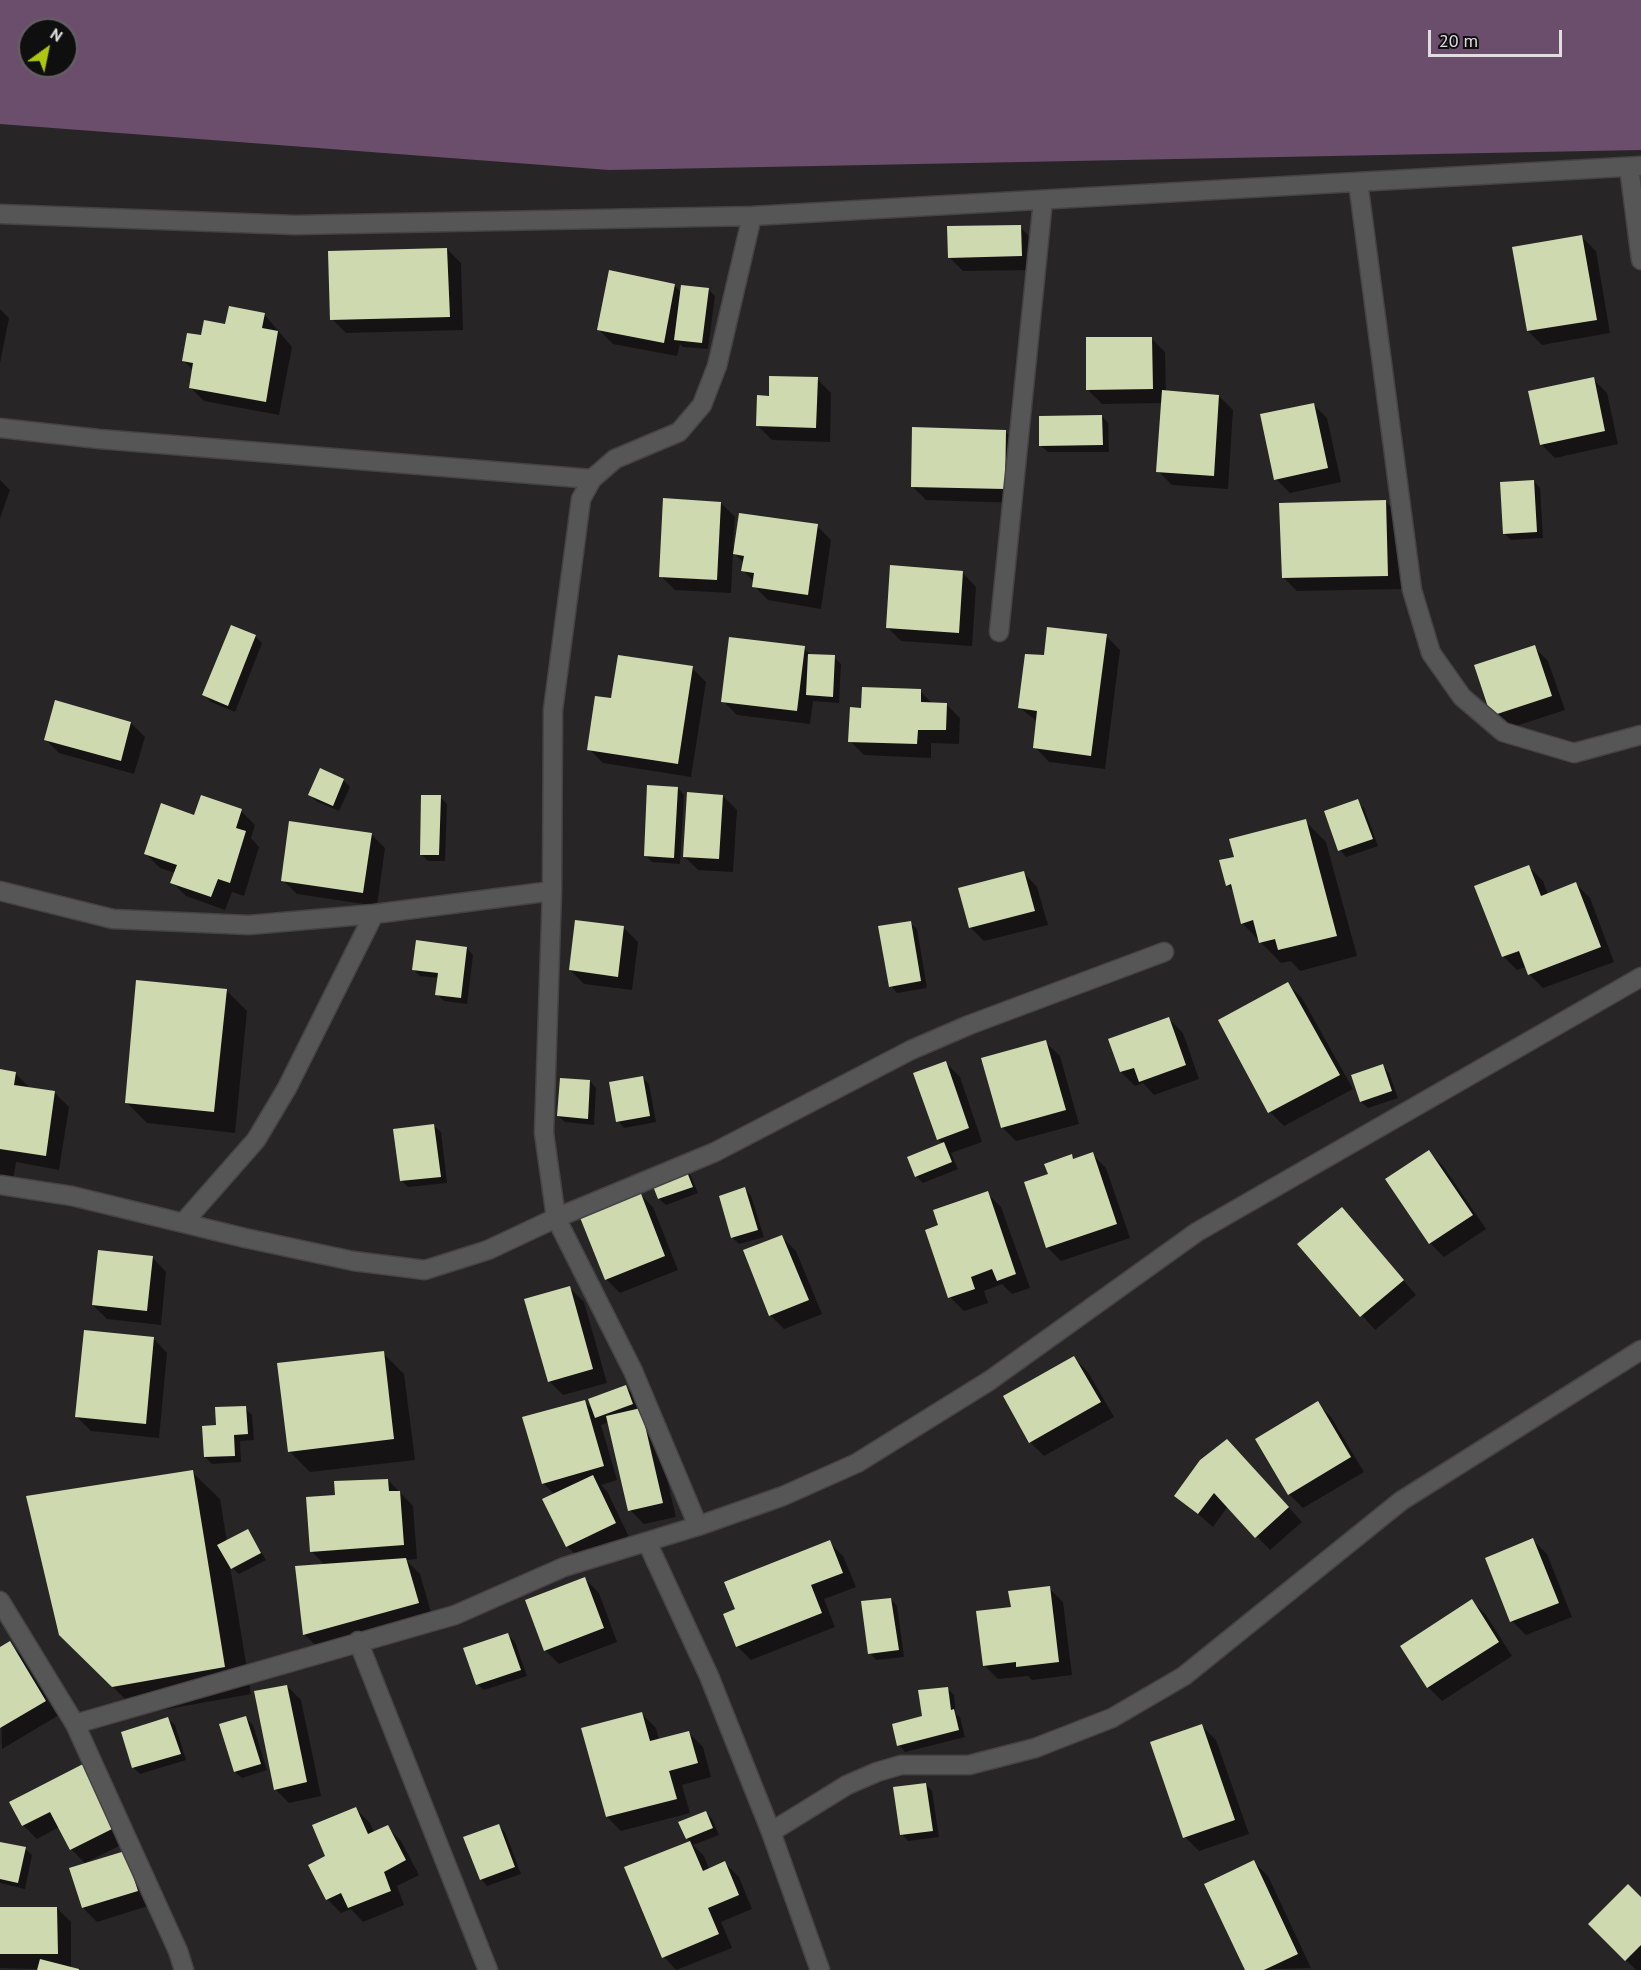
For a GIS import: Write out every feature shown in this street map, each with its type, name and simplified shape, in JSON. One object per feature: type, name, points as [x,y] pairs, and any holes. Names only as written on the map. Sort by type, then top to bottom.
[{"type":"street","points":[[0,214],[295,225],[752,216],[1635,166],[1641,260]]},
{"type":"street","points":[[1358,182],[1412,590],[1431,653],[1462,697],[1503,732],[1574,753],[1641,735]]},
{"type":"street","points":[[999,632],[1043,200]]},
{"type":"street","points":[[698,1526],[633,1371],[556,1218],[544,1133],[552,891],[553,710],[581,499],[592,479],[615,459],[679,432],[702,405],[717,366],[752,216]]},
{"type":"street","points":[[0,428],[99,439],[592,479]]},
{"type":"street","points":[[0,891],[113,919],[249,925],[374,914],[552,891]]},
{"type":"street","points":[[183,1223],[256,1140],[287,1088],[374,914]]},
{"type":"street","points":[[0,1185],[72,1196],[353,1261],[425,1270],[488,1250],[556,1218],[715,1152],[911,1050],[969,1025],[1164,952]]},
{"type":"street","points":[[75,1724],[455,1615],[564,1567],[698,1526],[783,1496],[857,1463],[989,1381],[1197,1232],[1641,977]]},
{"type":"street","points":[[771,1832],[847,1785],[877,1772],[901,1765],[969,1765],[1035,1748],[1112,1718],[1184,1676],[1401,1501],[1641,1350]]},
{"type":"street","points":[[647,1542],[709,1676],[771,1832],[820,1970]]},
{"type":"street","points":[[1,1607],[75,1724],[178,1951],[184,1970]]},
{"type":"street","points":[[358,1641],[489,1970]]},
{"type":"shaded area","points":[[0,0],[1641,0],[1641,150],[609,170],[0,124]]},
{"type":"building","points":[[1021,225],[1022,256],[948,258],[947,226]]},
{"type":"building","points":[[1582,235],[1597,320],[1527,331],[1512,247]]},
{"type":"building","points":[[447,248],[450,317],[330,320],[328,251]]},
{"type":"building","points":[[609,270],[675,284],[664,343],[597,330]]},
{"type":"building","points":[[681,285],[709,288],[702,343],[674,340]]},
{"type":"building","points":[[229,306],[265,313],[262,328],[278,331],[266,402],[189,388],[193,363],[182,361],[187,333],[201,335],[204,320],[225,324]]},
{"type":"building","points":[[1086,337],[1152,337],[1153,389],[1086,390]]},
{"type":"building","points":[[769,376],[818,377],[816,428],[756,426],[757,395],[769,396]]},
{"type":"building","points":[[1594,377],[1605,431],[1540,445],[1528,391]]},
{"type":"building","points":[[1162,390],[1219,395],[1214,476],[1156,472]]},
{"type":"building","points":[[1314,403],[1328,468],[1274,480],[1260,414]]},
{"type":"building","points":[[1102,415],[1103,445],[1039,446],[1039,416]]},
{"type":"building","points":[[912,427],[1006,430],[1005,489],[911,487]]},
{"type":"building","points":[[1534,480],[1537,532],[1503,534],[1500,482]]},
{"type":"building","points":[[663,498],[721,502],[717,580],[659,577]]},
{"type":"building","points":[[1386,500],[1388,576],[1282,578],[1279,503]]},
{"type":"building","points":[[739,513],[818,524],[808,595],[752,587],[754,573],[741,571],[744,556],[733,554]]},
{"type":"building","points":[[890,565],[963,571],[959,633],[886,628]]},
{"type":"building","points":[[231,625],[256,635],[228,706],[202,695]]},
{"type":"building","points":[[1047,627],[1107,634],[1091,756],[1033,748],[1037,711],[1018,708],[1025,654],[1044,655]]},
{"type":"building","points":[[729,637],[805,646],[797,711],[721,702]]},
{"type":"building","points":[[1535,645],[1552,696],[1491,716],[1474,665]]},
{"type":"building","points":[[808,654],[835,655],[833,697],[806,695]]},
{"type":"building","points":[[618,655],[693,666],[678,764],[587,750],[595,696],[611,698]]},
{"type":"building","points":[[862,687],[921,689],[921,702],[947,703],[946,730],[918,730],[917,744],[848,742],[850,707],[861,708]]},
{"type":"building","points":[[55,700],[131,722],[121,761],[44,740]]},
{"type":"building","points":[[320,768],[344,779],[333,806],[308,795]]},
{"type":"building","points":[[647,785],[678,787],[674,858],[644,856]]},
{"type":"building","points":[[687,792],[723,795],[719,859],[683,857]]},
{"type":"building","points":[[201,795],[242,809],[236,828],[246,831],[230,883],[218,879],[211,897],[170,883],[177,865],[144,854],[161,803],[194,815]]},
{"type":"building","points":[[421,795],[441,795],[439,855],[420,855]]},
{"type":"building","points":[[1358,799],[1373,839],[1338,851],[1324,811]]},
{"type":"building","points":[[1306,819],[1337,936],[1278,950],[1275,939],[1259,943],[1253,920],[1241,924],[1231,884],[1226,886],[1219,860],[1234,857],[1229,839]]},
{"type":"building","points":[[289,821],[372,833],[363,893],[281,881]]},
{"type":"building","points":[[1529,865],[1541,896],[1576,882],[1601,947],[1528,975],[1519,951],[1502,957],[1474,886]]},
{"type":"building","points":[[1024,871],[1035,911],[969,928],[958,888]]},
{"type":"building","points":[[575,920],[624,926],[618,977],[569,970]]},
{"type":"building","points":[[911,921],[921,981],[889,987],[878,926]]},
{"type":"building","points":[[416,940],[467,947],[461,998],[435,995],[438,973],[412,970]]},
{"type":"building","points":[[136,980],[227,989],[214,1112],[125,1103]]},
{"type":"building","points":[[1288,982],[1340,1075],[1268,1113],[1218,1020]]},
{"type":"building","points":[[1169,1017],[1186,1065],[1139,1082],[1134,1068],[1120,1072],[1108,1039]]},
{"type":"building","points":[[1046,1040],[1066,1110],[1001,1128],[981,1058]]},
{"type":"building","points":[[946,1061],[969,1128],[937,1140],[913,1073]]},
{"type":"building","points":[[1383,1064],[1392,1091],[1360,1102],[1351,1075]]},
{"type":"building","points":[[0,1069],[16,1072],[14,1085],[55,1091],[46,1156],[0,1149]]},
{"type":"building","points":[[643,1076],[650,1116],[616,1122],[609,1082]]},
{"type":"building","points":[[560,1078],[590,1080],[588,1119],[557,1116]]},
{"type":"building","points":[[434,1124],[441,1177],[400,1181],[393,1129]]},
{"type":"building","points":[[944,1142],[952,1162],[915,1177],[907,1157]]},
{"type":"building","points":[[1429,1150],[1473,1215],[1429,1244],[1385,1179]]},
{"type":"building","points":[[1093,1152],[1117,1224],[1046,1248],[1024,1182],[1048,1174],[1044,1164],[1072,1154],[1073,1159]]},
{"type":"building","points":[[685,1167],[693,1187],[658,1199],[651,1181]]},
{"type":"building","points":[[745,1187],[758,1230],[731,1238],[719,1196]]},
{"type":"building","points":[[640,1191],[665,1256],[605,1280],[579,1215]]},
{"type":"building","points":[[988,1191],[1016,1274],[997,1281],[992,1269],[971,1277],[975,1289],[948,1298],[925,1230],[938,1225],[933,1210]]},
{"type":"building","points":[[1342,1207],[1404,1280],[1360,1317],[1297,1244]]},
{"type":"building","points":[[782,1235],[809,1300],[769,1316],[743,1250]]},
{"type":"building","points":[[98,1250],[153,1256],[147,1311],[92,1305]]},
{"type":"building","points":[[570,1286],[593,1369],[548,1382],[524,1299]]},
{"type":"building","points":[[84,1330],[154,1337],[146,1424],[75,1417]]},
{"type":"building","points":[[384,1351],[394,1439],[288,1452],[277,1363]]},
{"type":"building","points":[[1074,1356],[1101,1402],[1029,1443],[1003,1396]]},
{"type":"building","points":[[626,1385],[633,1404],[595,1418],[588,1399]]},
{"type":"building","points":[[585,1400],[604,1466],[542,1484],[522,1417]]},
{"type":"building","points":[[1318,1401],[1351,1457],[1288,1495],[1255,1439]]},
{"type":"building","points":[[246,1406],[248,1434],[234,1435],[235,1456],[204,1457],[202,1426],[216,1425],[215,1407]]},
{"type":"building","points":[[641,1408],[663,1503],[628,1511],[606,1416]]},
{"type":"building","points":[[1227,1439],[1289,1507],[1255,1538],[1214,1493],[1198,1514],[1174,1496],[1200,1460]]},
{"type":"building","points":[[193,1470],[225,1667],[112,1687],[59,1635],[26,1496]]},
{"type":"building","points":[[593,1475],[616,1523],[566,1547],[542,1499]]},
{"type":"building","points":[[388,1479],[389,1491],[400,1491],[404,1545],[310,1552],[306,1497],[335,1495],[334,1481]]},
{"type":"building","points":[[248,1529],[261,1553],[231,1569],[217,1545]]},
{"type":"building","points":[[1533,1538],[1559,1603],[1510,1622],[1485,1558]]},
{"type":"building","points":[[830,1540],[843,1573],[811,1585],[822,1613],[736,1647],[723,1614],[735,1609],[724,1582]]},
{"type":"building","points":[[406,1558],[419,1603],[303,1635],[295,1566]]},
{"type":"building","points":[[585,1577],[604,1628],[544,1651],[525,1600]]},
{"type":"building","points":[[1050,1586],[1059,1662],[1016,1667],[1016,1662],[983,1666],[976,1611],[1011,1607],[1008,1591]]},
{"type":"building","points":[[891,1598],[899,1650],[868,1654],[861,1601]]},
{"type":"building","points":[[1472,1599],[1499,1642],[1427,1688],[1400,1646]]},
{"type":"building","points":[[508,1633],[521,1670],[476,1685],[463,1648]]},
{"type":"building","points":[[10,1641],[46,1701],[0,1728],[0,1647]]},
{"type":"building","points":[[287,1685],[307,1782],[274,1790],[254,1691]]},
{"type":"building","points":[[948,1687],[951,1710],[954,1709],[959,1730],[897,1746],[892,1724],[922,1716],[918,1690]]},
{"type":"building","points":[[642,1712],[650,1741],[689,1731],[698,1763],[669,1771],[677,1799],[606,1817],[581,1728]]},
{"type":"building","points":[[246,1716],[261,1764],[234,1772],[219,1724]]},
{"type":"building","points":[[168,1717],[181,1754],[132,1768],[121,1732]]},
{"type":"building","points":[[1202,1724],[1235,1820],[1183,1838],[1150,1742]]},
{"type":"building","points":[[85,1763],[118,1826],[70,1850],[50,1812],[22,1826],[9,1802]]},
{"type":"building","points":[[926,1783],[933,1831],[900,1835],[893,1787]]},
{"type":"building","points":[[356,1807],[368,1834],[388,1825],[406,1860],[384,1872],[391,1891],[348,1908],[341,1893],[326,1900],[308,1865],[325,1856],[312,1825]]},
{"type":"building","points":[[706,1811],[713,1828],[686,1839],[678,1822]]},
{"type":"building","points":[[499,1824],[515,1867],[480,1880],[463,1837]]},
{"type":"building","points":[[690,1841],[703,1871],[725,1861],[739,1895],[708,1908],[719,1934],[662,1958],[624,1867]]},
{"type":"building","points":[[0,1842],[26,1847],[18,1883],[0,1879]]},
{"type":"building","points":[[125,1851],[138,1891],[82,1908],[69,1868]]},
{"type":"building","points":[[1254,1860],[1298,1954],[1264,1970],[1245,1970],[1204,1884]]},
{"type":"building","points":[[1628,1884],[1641,1897],[1641,1945],[1625,1961],[1588,1924]]},
{"type":"building","points":[[0,1907],[57,1907],[58,1954],[0,1954]]},
{"type":"building","points":[[40,1959],[79,1969],[79,1970],[37,1970]]}]
